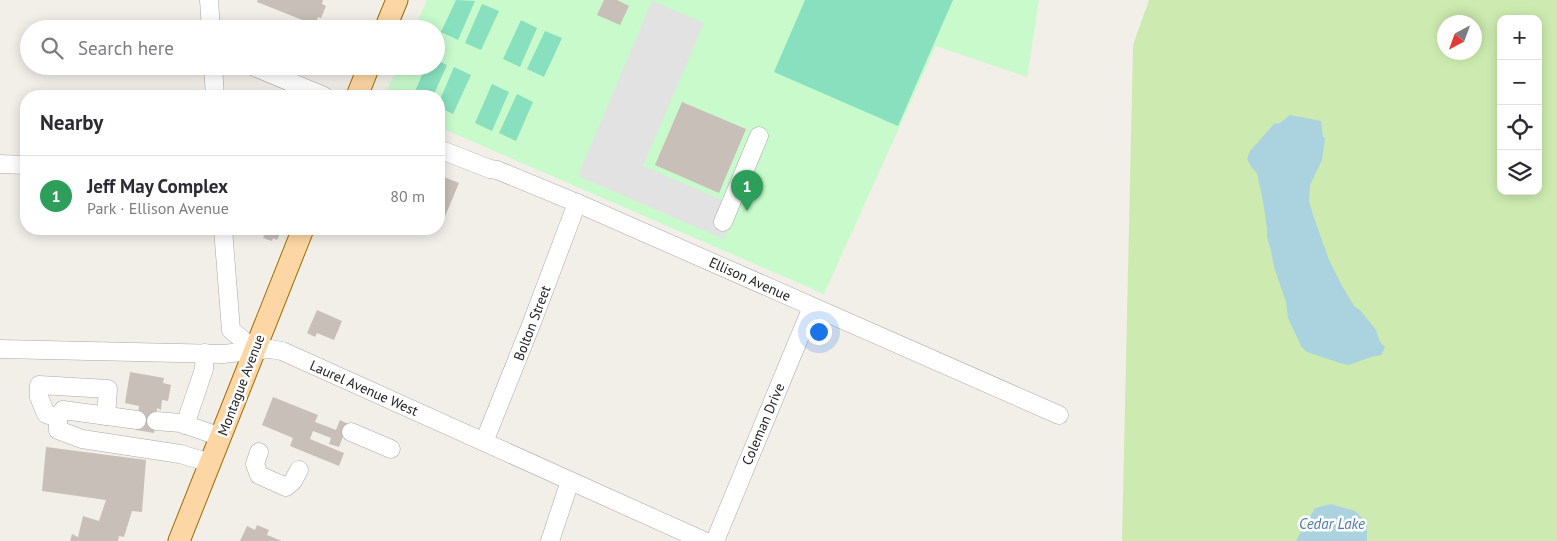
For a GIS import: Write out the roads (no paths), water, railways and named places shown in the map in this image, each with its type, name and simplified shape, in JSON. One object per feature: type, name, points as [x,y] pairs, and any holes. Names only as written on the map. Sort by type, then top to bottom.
[{"type":"main road","points":[[388,20],[396,0]]},
{"type":"main road","points":[[360,90],[366,75]]},
{"type":"main road","name":"Montague Avenue","points":[[179,541],[301,235]]},
{"type":"street","points":[[209,0],[210,20]]},
{"type":"street","points":[[214,75],[215,90]]},
{"type":"street","points":[[274,75],[310,90]]},
{"type":"street","points":[[723,222],[759,136]]},
{"type":"street","name":"Ellison Avenue","points":[[445,150],[577,204],[1059,415]]},
{"type":"street","points":[[0,164],[20,165]]},
{"type":"street","name":"Bolton Street","points":[[484,442],[577,204]]},
{"type":"street","points":[[223,235],[230,330],[255,350]]},
{"type":"street","name":"Coleman Drive","points":[[715,541],[812,307]]},
{"type":"street","name":"Laurel Avenue West","points":[[0,349],[223,354],[270,349],[282,351],[704,541]]},
{"type":"street","points":[[185,424],[204,369],[205,353]]},
{"type":"street","points":[[58,418],[46,414],[39,397],[39,385],[108,389],[106,416]]},
{"type":"street","points":[[137,420],[63,410],[58,418],[58,430],[82,439],[180,454],[211,463]]},
{"type":"street","points":[[156,421],[185,424],[221,437]]},
{"type":"street","points":[[350,432],[391,449]]},
{"type":"street","points":[[259,452],[255,464],[259,475],[286,487],[293,481],[299,470]]},
{"type":"street","points":[[550,541],[570,481]]},
{"type":"water","points":[[1290,115],[1321,121],[1323,137],[1325,138],[1322,160],[1310,185],[1309,201],[1329,260],[1341,284],[1354,306],[1360,310],[1376,330],[1380,342],[1385,347],[1382,354],[1378,356],[1349,365],[1307,352],[1301,346],[1288,318],[1286,302],[1274,267],[1267,237],[1263,201],[1257,173],[1247,159],[1250,151],[1274,124],[1280,123]]},
{"type":"water","name":"Cedar Lake","points":[[1331,504],[1355,511],[1367,523],[1367,541],[1296,541],[1315,508]]},
{"type":"place","name":"Jeff May Complex","points":[[747,211]]}]
